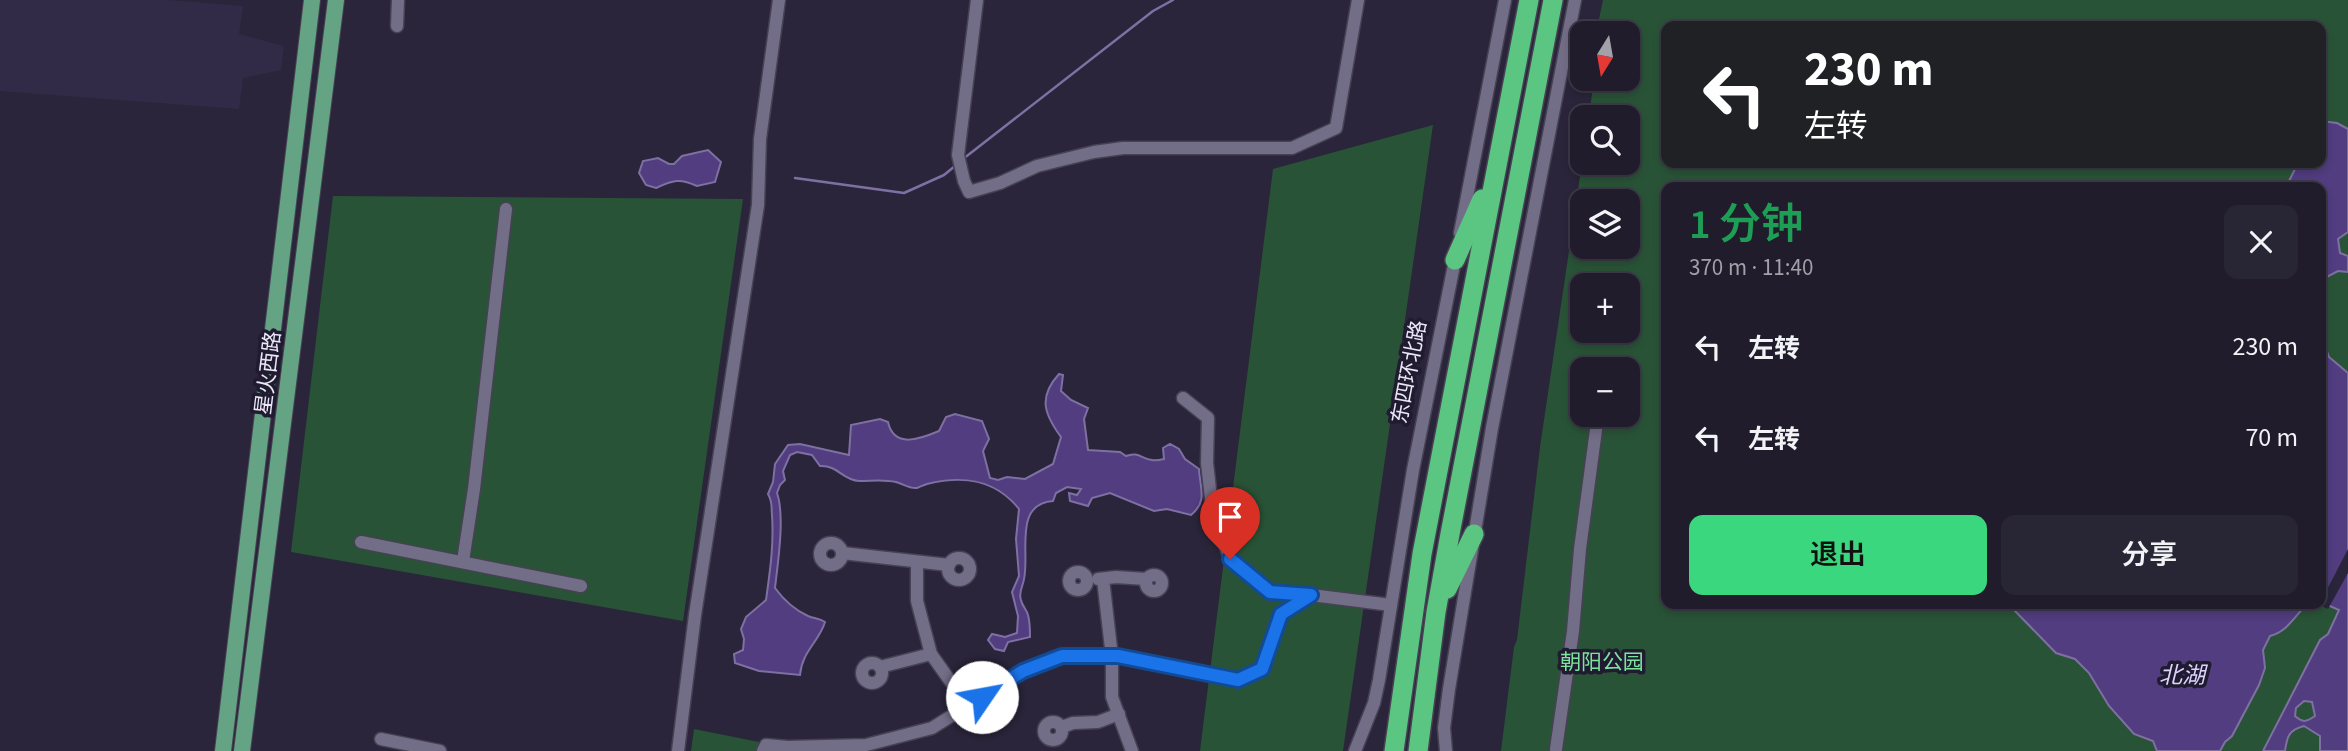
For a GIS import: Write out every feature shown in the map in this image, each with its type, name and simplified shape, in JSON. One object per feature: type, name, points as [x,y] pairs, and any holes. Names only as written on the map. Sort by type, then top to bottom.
[{"type":"highway","points":[[1394,751],[1422,554],[1529,0]]},
{"type":"highway","points":[[1418,751],[1436,612],[1553,0]]},
{"type":"highway","points":[[1455,260],[1496,169]]},
{"type":"highway","points":[[1436,612],[1474,534]]},
{"type":"main road","name":"星火西路","points":[[223,751],[312,0]]},
{"type":"main road","name":"星火西路","points":[[242,751],[336,0]]},
{"type":"street","points":[[397,26],[398,0]]},
{"type":"street","points":[[678,751],[695,615],[758,205],[760,139],[779,0]]},
{"type":"street","points":[[977,0],[958,155],[969,192],[1000,183],[1037,166],[1094,152],[1123,148],[1292,148],[1336,128],[1358,0]]},
{"type":"street","name":"东四环北路","points":[[1355,751],[1374,703],[1413,470],[1505,0]]},
{"type":"street","points":[[1446,751],[1444,728],[1492,428],[1575,0]]},
{"type":"street","points":[[463,561],[474,489],[506,209]]},
{"type":"street","points":[[1183,398],[1208,418],[1207,463],[1212,507],[1230,559],[1270,592],[1391,605]]},
{"type":"street","points":[[1556,749],[1573,631],[1580,549],[1596,427]]},
{"type":"street","points":[[360,542],[581,586]]},
{"type":"street","points":[[842,553],[949,565]]},
{"type":"street","points":[[917,562],[917,601],[931,654],[968,706]]},
{"type":"street","points":[[1103,579],[1112,656],[1112,697],[1132,751]]},
{"type":"street","points":[[1088,581],[1146,579]]},
{"type":"street","points":[[762,751],[766,745],[858,748],[932,728],[1023,671],[1062,656],[1112,656],[1238,680],[1262,669],[1281,614],[1311,595]]},
{"type":"street","points":[[880,667],[931,654]]},
{"type":"street","points":[[1062,727],[1073,723],[1098,722],[1119,714]]},
{"type":"street","points":[[381,739],[440,751]]},
{"type":"shaded area","points":[[0,0],[168,0],[243,6],[239,34],[284,46],[281,70],[243,78],[239,109],[0,91]]},
{"type":"green space","name":"朝阳公园","points":[[1603,0],[2348,0],[2348,751],[1501,751],[1540,447],[1570,244],[1570,259],[1640,259],[1640,189],[1578,189],[1580,175],[1640,175],[1640,105],[1591,105],[1592,91],[1640,91],[1640,21],[1599,21]]},
{"type":"green space","points":[[1433,125],[1343,751],[1200,751],[1273,169]]},
{"type":"green space","points":[[333,196],[743,199],[683,621],[291,552]]},
{"type":"green space","points":[[694,729],[759,742],[757,751],[691,751]]},
{"type":"water","points":[[2326,122],[2337,123],[2348,129],[2348,232],[2338,239],[2340,253],[2348,256],[2348,272],[2338,271],[2326,277],[2326,182],[2288,182],[2295,169],[2326,168]]},
{"type":"water","points":[[708,150],[721,162],[715,182],[697,186],[676,181],[656,188],[646,185],[639,173],[643,161],[658,158],[674,164],[682,156]]},
{"type":"water","points":[[2326,349],[2329,357],[2348,373],[2348,751],[2320,751],[2320,736],[2304,726],[2290,734],[2285,751],[2263,751],[2320,640],[2328,634],[2339,610],[2326,604]],"holes":[[[2304,701],[2312,702],[2315,716],[2309,720],[2300,720],[2295,716],[2296,708]]]},
{"type":"water","points":[[1059,374],[1063,375],[1061,391],[1071,400],[1088,408],[1084,419],[1088,450],[1120,452],[1126,456],[1137,455],[1156,460],[1164,459],[1163,448],[1170,444],[1199,469],[1201,500],[1191,515],[1167,509],[1154,511],[1110,493],[1092,498],[1088,506],[1070,501],[1069,493],[1077,495],[1081,489],[1067,487],[1056,493],[1053,501],[1041,504],[1032,511],[1026,531],[1025,568],[1020,594],[1029,618],[1030,637],[1008,642],[1004,651],[995,649],[988,640],[992,634],[1005,637],[1017,633],[1018,616],[1012,592],[1019,576],[1016,539],[1019,509],[1010,499],[989,486],[966,480],[940,481],[914,488],[891,481],[853,480],[831,468],[820,466],[812,455],[797,452],[790,455],[783,471],[785,480],[777,493],[781,526],[775,588],[798,611],[825,622],[804,659],[800,675],[759,671],[735,663],[734,654],[743,650],[741,629],[746,617],[766,600],[772,537],[772,504],[768,494],[773,482],[775,464],[788,445],[800,444],[849,455],[851,425],[880,419],[888,422],[896,436],[909,440],[939,431],[946,417],[955,414],[982,421],[989,439],[983,451],[990,478],[1025,479],[1053,464],[1061,437],[1047,413],[1046,398],[1052,382]]},
{"type":"water","name":"北湖","points":[[2010,609],[2302,609],[2286,627],[2270,636],[2263,650],[2265,668],[2259,685],[2232,736],[2220,751],[2157,751],[2153,741],[2134,734],[2109,706],[2089,673],[2075,659],[2056,653]]},
{"type":"pier","points":[[2348,549],[2348,573],[2328,609],[2326,591]]},
{"type":"waterway","points":[[963,159],[1153,11],[1173,0]]},
{"type":"waterway","points":[[795,178],[904,193],[944,175],[955,166]]},
{"type":"route","points":[[982,697],[1023,671],[1062,656],[1118,656],[1238,680],[1262,669],[1281,614],[1311,595],[1270,592],[1230,559]]}]
